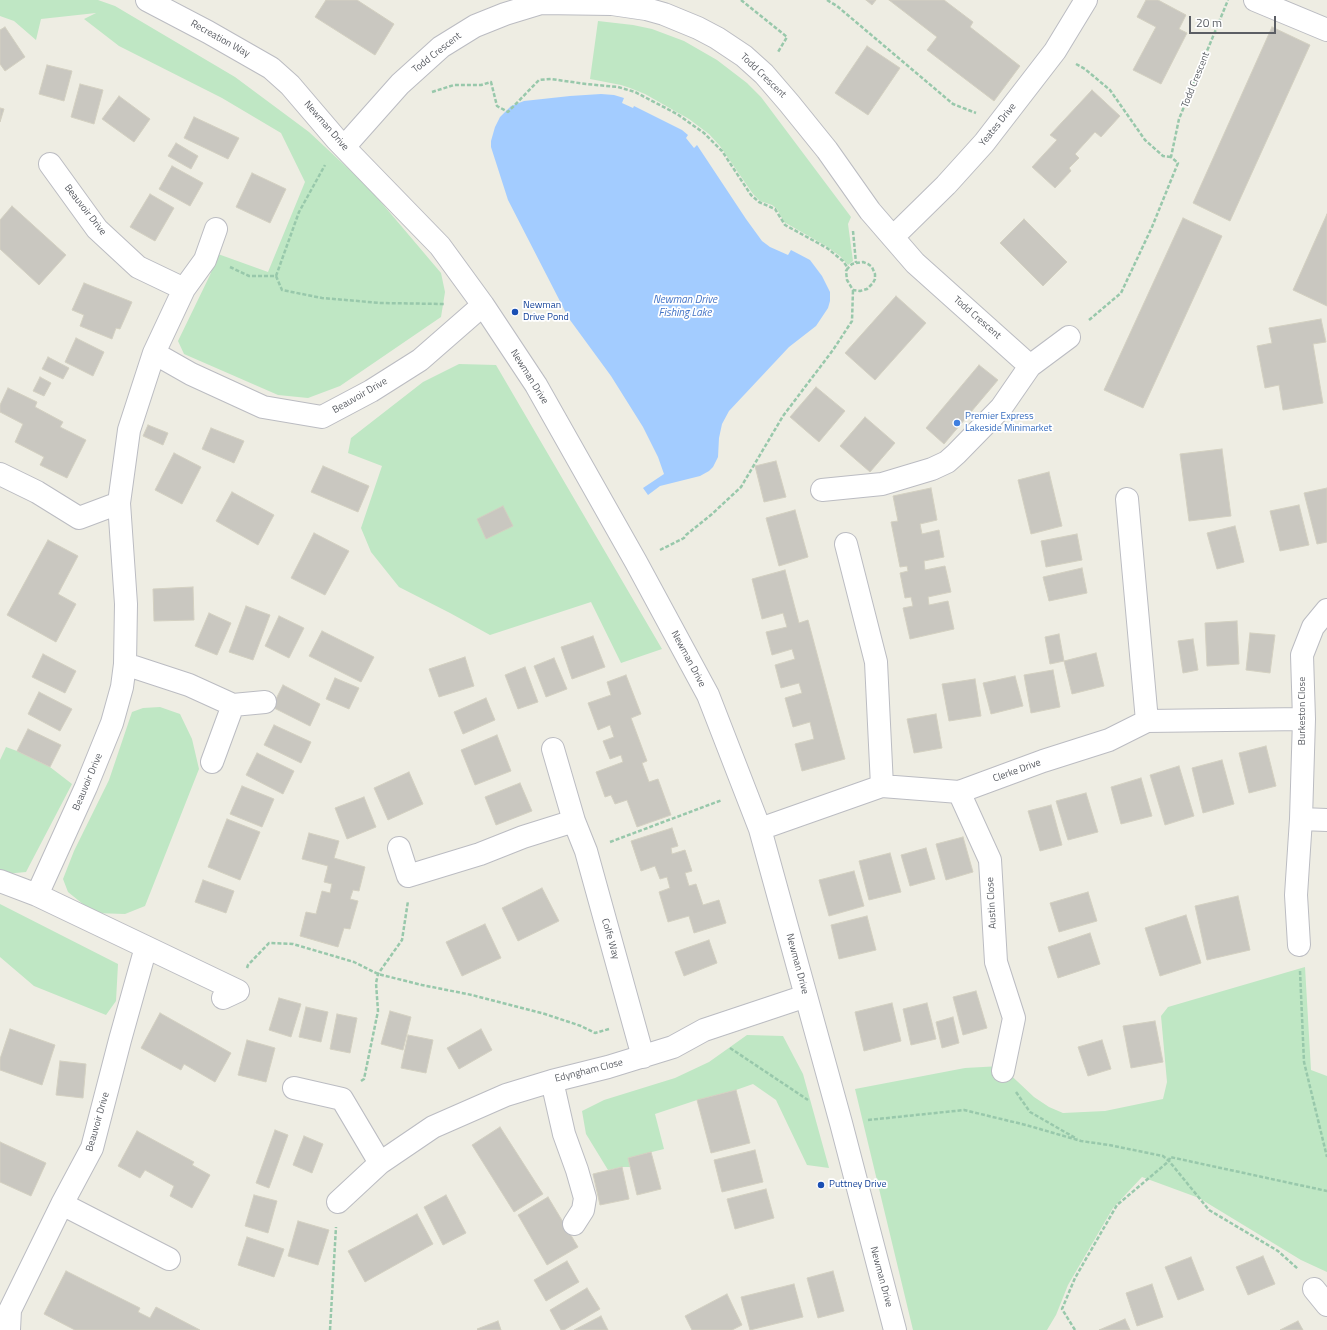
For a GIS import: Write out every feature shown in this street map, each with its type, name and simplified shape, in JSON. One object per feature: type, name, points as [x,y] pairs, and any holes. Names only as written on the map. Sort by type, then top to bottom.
[{"type":"street","name":"Recreation Way","points":[[147,0],[208,32],[271,68],[290,85]]},
{"type":"street","name":"Yeates Drive","points":[[893,237],[946,185],[1000,123],[1055,51],[1086,0]]},
{"type":"street","points":[[1255,0],[1327,30]]},
{"type":"street","name":"Todd Crescent","points":[[341,143],[400,84],[442,47],[475,26],[505,14],[546,1],[612,4],[646,9],[664,14],[698,28],[717,38],[744,56],[764,74],[827,150],[870,211],[928,276],[1030,366]]},
{"type":"street","name":"Newman Drive","points":[[290,85],[341,143],[440,246],[482,305],[536,385],[636,562],[708,695],[760,829],[841,1123],[895,1330]]},
{"type":"street","name":"Beauvoir Drive","points":[[50,164],[97,229],[138,268],[184,289]]},
{"type":"street","name":"Beauvoir Drive","points":[[37,895],[84,794],[112,724],[122,687],[125,664],[126,604],[119,503],[129,430],[154,353],[184,289],[205,260],[216,229]]},
{"type":"street","name":"Beauvoir Drive","points":[[154,353],[191,374],[263,407],[322,417],[370,391],[420,360],[482,305]]},
{"type":"street","points":[[822,490],[882,484],[939,467],[956,454],[1001,408],[1030,366],[1069,337]]},
{"type":"street","points":[[0,474],[38,492],[79,518],[119,503]]},
{"type":"street","points":[[1127,499],[1147,721]]},
{"type":"street","points":[[846,544],[876,662],[882,786]]},
{"type":"street","name":"Burkeston Close","points":[[1299,944],[1296,895],[1301,819],[1304,719],[1302,655],[1313,628],[1327,610]]},
{"type":"street","points":[[125,664],[189,685],[233,705],[265,702]]},
{"type":"street","points":[[212,762],[233,705]]},
{"type":"street","name":"Clerke Drive","points":[[760,829],[882,786],[959,792],[1043,761],[1109,740],[1147,721],[1304,719]]},
{"type":"street","name":"Colfe Way","points":[[553,749],[574,821],[586,851],[643,1057]]},
{"type":"street","name":"Austin Close","points":[[959,792],[990,860],[996,962],[1021,1013],[1003,1071]]},
{"type":"street","points":[[1301,819],[1327,820]]},
{"type":"street","points":[[399,848],[408,876],[480,854],[523,837],[574,821]]},
{"type":"street","points":[[0,881],[37,895],[146,947],[231,994]]},
{"type":"street","name":"Beauvoir Drive","points":[[10,1330],[10,1310],[62,1204],[92,1148],[146,947]]},
{"type":"street","name":"Edyngham Close","points":[[338,1202],[380,1163],[433,1127],[506,1095],[673,1048],[704,1030],[806,996]]},
{"type":"street","points":[[552,1081],[564,1134],[585,1198],[583,1210],[574,1224]]},
{"type":"street","points":[[294,1088],[342,1099],[380,1163]]},
{"type":"street","points":[[62,1204],[169,1259]]},
{"type":"path","points":[[741,0],[787,37],[764,74]]},
{"type":"path","points":[[827,0],[837,6],[953,104],[1000,123]]},
{"type":"path","name":"Todd Crescent","points":[[1069,337],[1121,293],[1152,227],[1178,163],[1171,158],[1180,119],[1228,0]]},
{"type":"path","points":[[1055,51],[1085,69],[1110,90],[1146,140],[1163,156],[1171,158]]},
{"type":"path","points":[[431,92],[454,85],[481,85],[491,82],[498,106],[508,112],[540,80],[551,79],[618,87],[635,92],[677,114],[704,133],[722,151],[751,195],[759,202],[769,205],[776,210],[783,223],[828,248],[843,261],[848,268]]},
{"type":"path","points":[[341,143],[325,166],[299,212],[276,276],[282,290],[322,298],[381,303],[482,305]]},
{"type":"path","points":[[205,260],[217,260],[249,276],[276,276]]},
{"type":"path","points":[[636,562],[684,538],[686,534],[712,514],[741,487],[783,416],[833,350],[852,321],[853,290],[847,280],[846,272],[848,268],[854,264],[863,262],[872,267],[875,279],[870,287],[863,291],[853,290]]},
{"type":"path","points":[[586,851],[746,791]]},
{"type":"path","points":[[342,1099],[364,1079],[378,1011],[376,983],[378,974],[402,940],[408,906],[408,876]]},
{"type":"path","points":[[231,994],[248,965],[269,943],[293,944],[354,962],[378,974],[472,995],[545,1014],[582,1026],[595,1033],[633,1022]]},
{"type":"path","points":[[1299,944],[1304,1062],[1327,1157]]},
{"type":"path","points":[[704,1030],[808,1101]]},
{"type":"path","points":[[1003,1071],[1030,1112],[1081,1141]]},
{"type":"path","points":[[841,1123],[964,1110],[1026,1125],[1081,1141],[1163,1156],[1169,1161],[1209,1210],[1278,1251],[1309,1279],[1320,1297]]},
{"type":"path","points":[[1075,1330],[1062,1309],[1075,1278],[1118,1205],[1169,1161],[1170,1157],[1327,1191]]},
{"type":"path","points":[[330,1330],[338,1202]]},
{"type":"green space","points":[[0,0],[98,0],[115,6],[235,77],[309,132],[369,188],[441,273],[445,292],[441,317],[340,386],[308,398],[278,395],[184,354],[178,341],[210,275],[218,254],[268,272],[305,182],[281,133],[222,98],[119,46],[84,19],[96,13],[41,19],[36,40],[14,21],[0,16]]},
{"type":"green space","points":[[598,21],[652,29],[684,41],[717,60],[747,83],[761,97],[851,217],[848,224],[853,261],[848,265],[840,256],[826,246],[784,222],[777,209],[772,205],[760,201],[753,194],[720,146],[709,134],[689,119],[645,94],[621,85],[590,79]]},
{"type":"green space","points":[[459,364],[496,365],[662,649],[621,663],[591,602],[490,635],[399,587],[371,552],[361,528],[382,466],[348,453],[351,438],[423,382]]},
{"type":"green space","points":[[160,707],[180,714],[192,739],[199,769],[145,906],[125,914],[94,913],[68,892],[63,879],[74,851],[109,780],[132,712],[143,708]]},
{"type":"green space","points":[[6,747],[50,767],[72,784],[26,872],[5,874],[0,870],[0,760]]},
{"type":"green space","points":[[0,904],[118,964],[116,1001],[106,1015],[34,986],[0,957]]},
{"type":"green space","points":[[1305,967],[1311,1070],[1327,1076],[1327,1272],[1301,1260],[1199,1198],[1142,1177],[1113,1208],[1068,1285],[1056,1315],[1047,1330],[913,1330],[855,1089],[965,1068],[1001,1066],[1034,1097],[1049,1107],[1063,1113],[1105,1111],[1163,1099],[1167,1082],[1161,1016],[1168,1007]]},
{"type":"green space","points":[[747,1035],[783,1036],[803,1074],[829,1168],[807,1165],[776,1100],[753,1084],[655,1114],[664,1149],[628,1158],[630,1167],[608,1170],[586,1134],[582,1111],[604,1100],[675,1078],[709,1062]]},
{"type":"water","name":"Newman Drive Fishing Lake","points":[[601,94],[614,95],[624,98],[622,103],[633,108],[634,106],[682,130],[688,135],[686,138],[694,148],[697,145],[762,241],[770,247],[788,255],[791,250],[810,260],[822,276],[830,292],[828,308],[816,326],[789,347],[729,411],[722,424],[719,438],[718,457],[713,467],[700,476],[660,486],[648,495],[643,488],[664,474],[658,457],[643,427],[611,376],[565,311],[508,200],[491,147],[495,127],[500,117],[511,106],[524,101]]},
{"type":"building","points":[[326,0],[357,0],[394,24],[375,55],[315,17]]},
{"type":"building","points":[[866,0],[876,0],[872,5]]},
{"type":"building","points":[[889,0],[944,0],[973,22],[970,27],[1020,66],[994,101],[927,50],[937,37]]},
{"type":"building","points":[[1146,0],[1158,0],[1186,15],[1179,29],[1187,33],[1161,84],[1133,70],[1156,27],[1137,17]]},
{"type":"building","points":[[5,27],[25,57],[5,71],[0,64],[0,30]]},
{"type":"building","points":[[1272,27],[1310,45],[1230,221],[1193,203]]},
{"type":"building","points":[[867,46],[900,68],[868,115],[835,93]]},
{"type":"building","points":[[47,65],[72,71],[64,101],[39,94]]},
{"type":"building","points":[[80,84],[103,90],[94,124],[71,117]]},
{"type":"building","points":[[1092,90],[1120,116],[1101,137],[1095,132],[1075,154],[1079,158],[1069,168],[1071,171],[1055,188],[1032,167],[1057,140],[1050,135]]},
{"type":"building","points":[[119,96],[150,119],[134,142],[102,119]]},
{"type":"building","points":[[0,108],[4,109],[0,122]]},
{"type":"building","points":[[194,117],[239,138],[228,159],[184,138]]},
{"type":"building","points":[[176,143],[198,156],[191,169],[168,156]]},
{"type":"building","points":[[172,166],[203,183],[190,206],[159,189]]},
{"type":"building","points":[[252,173],[286,189],[270,223],[236,207]]},
{"type":"building","points":[[150,194],[174,208],[155,241],[130,227]]},
{"type":"building","points":[[12,206],[66,255],[39,285],[0,249],[0,220]]},
{"type":"building","points":[[1327,214],[1327,306],[1293,290]]},
{"type":"building","points":[[1183,218],[1222,236],[1143,408],[1104,390]]},
{"type":"building","points":[[1024,219],[1067,262],[1043,286],[1000,243]]},
{"type":"building","points":[[84,283],[132,302],[120,329],[116,328],[112,339],[80,326],[84,315],[72,310]]},
{"type":"building","points":[[896,296],[926,323],[875,380],[845,353]]},
{"type":"building","points":[[1321,319],[1326,342],[1313,344],[1323,403],[1283,410],[1279,385],[1265,388],[1257,346],[1272,343],[1269,328]]},
{"type":"building","points":[[76,338],[104,352],[93,376],[65,362]]},
{"type":"building","points":[[48,357],[69,368],[63,379],[42,369]]},
{"type":"building","points":[[979,365],[998,380],[944,444],[926,428]]},
{"type":"building","points":[[40,377],[51,383],[44,396],[33,391]]},
{"type":"building","points":[[816,387],[845,411],[819,442],[790,417]]},
{"type":"building","points":[[8,388],[37,402],[35,407],[63,422],[60,427],[86,440],[67,478],[40,465],[44,457],[15,442],[23,424],[0,412],[0,405]]},
{"type":"building","points":[[865,417],[895,443],[870,472],[840,446]]},
{"type":"building","points":[[148,425],[168,433],[163,445],[143,436]]},
{"type":"building","points":[[211,428],[244,441],[234,463],[202,449]]},
{"type":"building","points":[[1222,449],[1231,516],[1189,521],[1180,454]]},
{"type":"building","points":[[174,453],[201,467],[182,504],[155,490]]},
{"type":"building","points":[[776,461],[786,497],[764,502],[755,466]]},
{"type":"building","points":[[323,466],[369,486],[358,512],[311,492]]},
{"type":"building","points":[[1049,472],[1062,526],[1031,534],[1018,480]]},
{"type":"building","points":[[931,488],[937,520],[920,524],[922,534],[939,530],[944,557],[924,561],[925,570],[945,566],[951,592],[928,597],[929,605],[948,601],[954,629],[910,639],[903,608],[913,606],[911,597],[905,598],[900,573],[908,571],[907,566],[900,567],[891,522],[898,521],[893,496]]},
{"type":"building","points":[[1327,488],[1327,542],[1317,544],[1304,493]]},
{"type":"building","points":[[232,492],[274,515],[258,545],[216,521]]},
{"type":"building","points":[[1299,505],[1309,545],[1280,551],[1270,511]]},
{"type":"building","points":[[503,506],[513,526],[486,539],[477,519]]},
{"type":"building","points":[[795,510],[808,557],[779,566],[766,518]]},
{"type":"building","points":[[1235,526],[1244,562],[1217,569],[1207,533]]},
{"type":"building","points":[[314,533],[349,551],[325,595],[291,578]]},
{"type":"building","points":[[1077,534],[1082,560],[1046,567],[1041,541]]},
{"type":"building","points":[[48,540],[78,556],[58,594],[76,604],[56,642],[7,615]]},
{"type":"building","points":[[1082,568],[1087,593],[1049,601],[1043,577]]},
{"type":"building","points":[[785,570],[799,623],[808,620],[845,759],[802,771],[795,744],[814,739],[810,722],[793,727],[785,698],[802,693],[799,683],[781,688],[775,665],[795,659],[792,649],[772,655],[766,632],[787,627],[783,613],[762,619],[752,579]]},
{"type":"building","points":[[193,587],[194,620],[154,621],[153,589]]},
{"type":"building","points":[[246,606],[270,615],[253,660],[229,652]]},
{"type":"building","points":[[209,613],[231,623],[217,655],[195,646]]},
{"type":"building","points":[[279,616],[304,628],[289,658],[265,646]]},
{"type":"building","points":[[1237,621],[1239,664],[1207,666],[1205,623]]},
{"type":"building","points":[[322,631],[374,657],[361,682],[309,656]]},
{"type":"building","points":[[1250,633],[1275,635],[1270,673],[1246,670]]},
{"type":"building","points":[[1059,634],[1064,661],[1050,664],[1045,637]]},
{"type":"building","points":[[593,636],[605,667],[572,679],[561,647]]},
{"type":"building","points":[[1193,639],[1198,670],[1183,673],[1178,641]]},
{"type":"building","points":[[1096,653],[1104,686],[1072,694],[1064,661]]},
{"type":"building","points":[[43,654],[76,671],[65,693],[32,677]]},
{"type":"building","points":[[465,657],[474,686],[439,697],[429,669]]},
{"type":"building","points":[[554,658],[567,689],[546,697],[534,666]]},
{"type":"building","points":[[525,667],[538,702],[518,709],[505,675]]},
{"type":"building","points":[[1053,670],[1060,707],[1031,713],[1024,675]]},
{"type":"building","points":[[626,675],[641,714],[631,718],[647,761],[642,763],[649,782],[658,779],[671,815],[637,827],[627,800],[615,804],[611,795],[605,797],[596,772],[623,762],[621,755],[610,759],[603,741],[614,737],[610,725],[598,730],[588,703],[611,695],[607,682]]},
{"type":"building","points":[[1015,676],[1023,706],[991,714],[983,683]]},
{"type":"building","points":[[335,678],[359,688],[349,709],[326,699]]},
{"type":"building","points":[[975,679],[981,716],[949,721],[942,684]]},
{"type":"building","points":[[283,685],[320,704],[310,726],[272,707]]},
{"type":"building","points":[[39,692],[72,709],[60,731],[28,714]]},
{"type":"building","points":[[486,698],[495,720],[463,734],[454,712]]},
{"type":"building","points":[[936,714],[942,748],[914,753],[907,719]]},
{"type":"building","points":[[274,725],[311,742],[301,763],[264,745]]},
{"type":"building","points":[[28,729],[61,745],[50,767],[17,751]]},
{"type":"building","points":[[497,735],[511,771],[475,785],[461,750]]},
{"type":"building","points":[[1266,746],[1276,786],[1249,793],[1239,753]]},
{"type":"building","points":[[257,753],[294,771],[283,794],[246,775]]},
{"type":"building","points":[[1222,760],[1234,804],[1203,813],[1192,768]]},
{"type":"building","points":[[1179,766],[1194,816],[1165,825],[1150,775]]},
{"type":"building","points":[[409,772],[423,804],[388,820],[374,788]]},
{"type":"building","points":[[1141,778],[1152,816],[1121,824],[1111,787]]},
{"type":"building","points":[[520,783],[532,811],[496,825],[485,797]]},
{"type":"building","points":[[242,786],[274,799],[262,827],[230,814]]},
{"type":"building","points":[[1086,793],[1098,832],[1068,840],[1056,801]]},
{"type":"building","points":[[364,797],[376,827],[347,839],[335,808]]},
{"type":"building","points":[[1051,805],[1062,845],[1040,851],[1028,811]]},
{"type":"building","points":[[227,819],[260,832],[240,880],[208,867]]},
{"type":"building","points":[[672,828],[678,846],[671,848],[672,854],[685,850],[692,871],[685,873],[689,886],[696,884],[703,905],[719,900],[726,923],[694,933],[689,916],[668,922],[659,892],[670,888],[667,877],[660,879],[655,866],[641,871],[631,841]]},
{"type":"building","points":[[309,833],[339,841],[334,858],[365,867],[359,891],[353,890],[350,899],[358,901],[350,929],[344,928],[338,947],[300,936],[306,912],[316,914],[322,891],[330,893],[332,884],[324,882],[328,866],[302,859]]},
{"type":"building","points":[[963,837],[973,872],[946,880],[936,844]]},
{"type":"building","points":[[926,848],[935,879],[910,886],[901,855]]},
{"type":"building","points":[[890,853],[901,892],[869,900],[859,861]]},
{"type":"building","points":[[854,871],[864,906],[829,916],[819,880]]},
{"type":"building","points":[[203,880],[234,891],[226,913],[195,902]]},
{"type":"building","points":[[542,888],[559,921],[518,941],[502,908]]},
{"type":"building","points":[[1088,892],[1097,921],[1059,932],[1050,903]]},
{"type":"building","points":[[1238,896],[1250,950],[1207,960],[1195,906]]},
{"type":"building","points":[[1186,915],[1201,963],[1160,976],[1145,928]]},
{"type":"building","points":[[867,916],[876,950],[839,959],[831,925]]},
{"type":"building","points":[[485,924],[501,958],[462,976],[446,942]]},
{"type":"building","points":[[1090,933],[1100,964],[1058,978],[1048,947]]},
{"type":"building","points":[[709,940],[717,963],[684,976],[675,952]]},
{"type":"building","points":[[976,991],[987,1028],[963,1035],[953,997]]},
{"type":"building","points":[[279,998],[301,1004],[291,1037],[269,1030]]},
{"type":"building","points":[[892,1003],[901,1041],[864,1051],[855,1012]]},
{"type":"building","points":[[927,1003],[936,1039],[911,1045],[903,1009]]},
{"type":"building","points":[[306,1007],[328,1012],[321,1042],[299,1037]]},
{"type":"building","points":[[390,1011],[411,1017],[403,1050],[381,1044]]},
{"type":"building","points":[[160,1013],[231,1053],[215,1082],[184,1064],[181,1070],[141,1048]]},
{"type":"building","points":[[337,1014],[357,1018],[350,1053],[330,1049]]},
{"type":"building","points":[[953,1017],[959,1043],[942,1048],[936,1022]]},
{"type":"building","points":[[1155,1021],[1163,1062],[1131,1068],[1123,1026]]},
{"type":"building","points":[[10,1029],[55,1045],[42,1085],[0,1070],[0,1059]]},
{"type":"building","points":[[481,1029],[492,1050],[459,1069],[447,1048]]},
{"type":"building","points":[[408,1035],[433,1040],[426,1073],[401,1068]]},
{"type":"building","points":[[247,1040],[275,1048],[266,1082],[238,1075]]},
{"type":"building","points":[[1102,1040],[1111,1069],[1088,1076],[1078,1047]]},
{"type":"building","points":[[60,1061],[86,1064],[83,1098],[56,1095]]},
{"type":"building","points":[[736,1090],[750,1143],[711,1153],[697,1100]]},
{"type":"building","points":[[500,1127],[543,1194],[514,1212],[472,1145]]},
{"type":"building","points":[[275,1130],[288,1135],[269,1188],[256,1183]]},
{"type":"building","points":[[137,1131],[194,1162],[192,1165],[210,1175],[192,1208],[170,1196],[174,1186],[145,1170],[140,1178],[118,1166]]},
{"type":"building","points":[[304,1136],[323,1144],[312,1173],[293,1165]]},
{"type":"building","points":[[0,1142],[46,1163],[31,1196],[0,1182]]},
{"type":"building","points":[[755,1150],[763,1182],[722,1192],[714,1160]]},
{"type":"building","points":[[651,1152],[661,1189],[637,1195],[628,1158]]},
{"type":"building","points":[[622,1167],[629,1199],[600,1205],[593,1174]]},
{"type":"building","points":[[766,1189],[774,1218],[735,1229],[727,1199]]},
{"type":"building","points":[[254,1195],[277,1201],[268,1233],[245,1226]]},
{"type":"building","points":[[446,1195],[466,1233],[443,1245],[424,1207]]},
{"type":"building","points":[[548,1197],[578,1247],[547,1265],[518,1215]]},
{"type":"building","points":[[417,1214],[433,1244],[365,1282],[348,1251]]},
{"type":"building","points":[[298,1221],[329,1230],[318,1265],[288,1256]]},
{"type":"building","points":[[247,1237],[284,1249],[274,1277],[238,1265]]},
{"type":"building","points":[[1263,1256],[1275,1284],[1248,1295],[1236,1267]]},
{"type":"building","points":[[1191,1257],[1204,1290],[1178,1300],[1165,1267]]},
{"type":"building","points":[[567,1261],[579,1282],[546,1301],[534,1280]]},
{"type":"building","points":[[66,1271],[140,1308],[138,1312],[150,1318],[156,1307],[200,1330],[75,1330],[44,1314]]},
{"type":"building","points":[[833,1271],[844,1311],[818,1318],[807,1278]]},
{"type":"building","points":[[794,1284],[803,1317],[750,1330],[741,1297]]},
{"type":"building","points":[[1152,1284],[1163,1317],[1137,1326],[1126,1293]]},
{"type":"building","points":[[587,1288],[600,1309],[564,1330],[561,1330],[550,1310]]},
{"type":"building","points":[[727,1294],[742,1325],[732,1330],[692,1330],[685,1316]]},
{"type":"building","points":[[601,1316],[608,1330],[574,1330]]},
{"type":"building","points":[[1125,1319],[1130,1330],[1099,1330]]},
{"type":"building","points":[[498,1321],[501,1330],[477,1329]]},
{"type":"building","points":[[1298,1321],[1303,1330],[1280,1330]]},
{"type":"place","name":"Newman Drive Pond","points":[[515,312]]},
{"type":"place","name":"Premier Express Lakeside Minimarket","points":[[957,423]]},
{"type":"place","name":"Puttney Drive","points":[[821,1185]]}]
